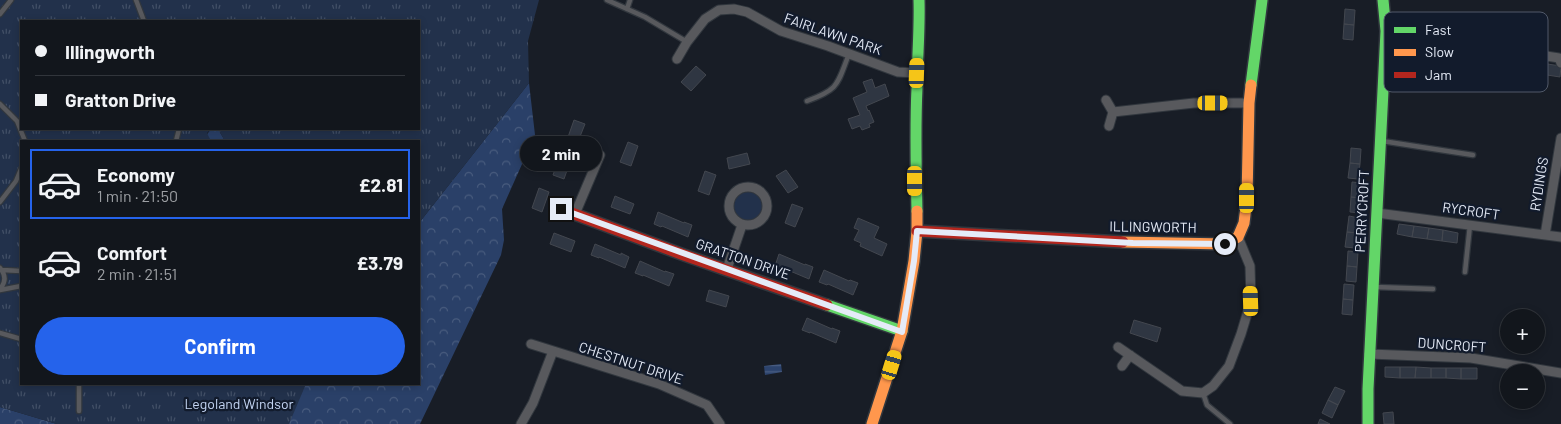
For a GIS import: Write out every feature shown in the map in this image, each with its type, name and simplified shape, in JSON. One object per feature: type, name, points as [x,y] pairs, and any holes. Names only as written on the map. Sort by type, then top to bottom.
[{"type":"street","points":[[872,424],[902,332],[914,261],[917,231],[915,162],[920,31],[919,0]]},
{"type":"street","points":[[1118,347],[1182,391],[1203,392],[1213,386],[1229,366],[1242,334],[1251,301],[1250,266],[1238,237],[1244,223],[1247,198],[1249,103],[1262,0]]},
{"type":"street","name":"FAIRLAWN PARK","points":[[677,59],[700,24],[711,14],[719,10],[734,8],[748,12],[781,31],[898,72],[917,73]]},
{"type":"street","points":[[1548,56],[1559,58],[1561,63]]},
{"type":"street","name":"PERRYCROFT","points":[[1368,424],[1369,354],[1378,213],[1384,68]]},
{"type":"street","points":[[1106,100],[1113,112],[1108,126]]},
{"type":"street","points":[[1113,112],[1194,103],[1249,103]]},
{"type":"street","name":"RYDINGS","points":[[1545,235],[1561,138]]},
{"type":"street","points":[[575,214],[600,155]]},
{"type":"street","points":[[745,187],[756,188],[766,199],[767,211],[760,222],[748,226],[742,225],[736,222],[729,211],[730,198],[739,189],[745,187]]},
{"type":"street","name":"GRATTON DRIVE","points":[[561,209],[902,332]]},
{"type":"street","name":"RYCROFT","points":[[1378,213],[1561,237]]},
{"type":"street","points":[[727,269],[742,225]]},
{"type":"street","name":"ILLINGWORTH","points":[[917,231],[1133,243],[1225,244],[1238,237]]},
{"type":"street","name":"CHESTNUT DRIVE","points":[[532,344],[659,384],[699,401],[707,405],[720,424]]},
{"type":"street","points":[[521,424],[533,403],[552,351]]},
{"type":"street","name":"DUNCROFT","points":[[1369,354],[1472,358],[1561,373]]},
{"type":"street","points":[[1122,366],[1130,355]]},
{"type":"lane","points":[[0,14],[11,0]]},
{"type":"lane","points":[[136,0],[144,20]]},
{"type":"lane","points":[[606,0],[645,17],[687,42]]},
{"type":"lane","points":[[627,9],[630,0]]},
{"type":"lane","points":[[807,101],[834,88],[850,54]]},
{"type":"lane","points":[[0,104],[17,122],[20,129]]},
{"type":"lane","points":[[1380,141],[1473,156]]},
{"type":"lane","points":[[0,202],[16,181],[20,171]]},
{"type":"lane","points":[[1465,272],[1470,225]]},
{"type":"lane","points":[[20,271],[1,269],[4,279],[0,289],[20,286]]},
{"type":"lane","points":[[1373,287],[1434,289]]},
{"type":"lane","points":[[0,333],[20,339]]},
{"type":"lane","points":[[79,411],[80,385]]},
{"type":"lane","points":[[1203,392],[1207,405],[1230,424]]},
{"type":"green space","name":"Legoland Windsor","points":[[0,0],[539,0],[528,41],[529,83],[420,222],[420,140],[224,140],[219,130],[420,130],[420,20],[20,20],[20,130],[210,130],[207,133],[210,140],[20,140],[20,385],[306,385],[289,424],[57,424],[0,407]]},
{"type":"green space","name":"Legoland Windsor","points":[[529,83],[535,135],[502,209],[504,240],[501,255],[420,424],[193,424],[173,385],[420,385],[420,222]]},
{"type":"green space","points":[[210,130],[219,130],[224,140],[203,140]]},
{"type":"green space","points":[[748,191],[759,195],[763,206],[759,217],[748,221],[737,217],[733,206],[737,195]]},
{"type":"green space","points":[[0,407],[57,424],[0,424]]},
{"type":"shaded area","points":[[781,364],[782,372],[765,375],[764,366]]},
{"type":"building","points":[[1345,9],[1355,10],[1354,25],[1344,24]]},
{"type":"building","points":[[1344,24],[1354,25],[1353,40],[1343,39]]},
{"type":"building","points":[[1548,64],[1561,66],[1560,77],[1548,75]]},
{"type":"building","points":[[696,66],[706,75],[691,91],[681,82]]},
{"type":"building","points":[[872,79],[875,88],[885,84],[889,96],[866,106],[874,122],[869,124],[870,127],[862,130],[860,126],[852,129],[848,119],[860,115],[853,98],[867,92],[863,82]]},
{"type":"building","points":[[574,120],[585,124],[577,144],[567,140]]},
{"type":"building","points":[[628,142],[638,146],[631,166],[620,162]]},
{"type":"building","points":[[1351,148],[1361,149],[1360,164],[1350,163]]},
{"type":"building","points":[[747,153],[750,164],[729,169],[727,158]]},
{"type":"building","points":[[560,155],[571,159],[564,179],[553,175]]},
{"type":"building","points":[[1350,163],[1360,164],[1358,179],[1348,178]]},
{"type":"building","points":[[786,170],[798,187],[788,193],[776,176]]},
{"type":"building","points":[[705,171],[716,175],[709,195],[698,191]]},
{"type":"building","points":[[1352,182],[1362,183],[1361,198],[1351,197]]},
{"type":"building","points":[[539,188],[549,192],[542,212],[532,208]]},
{"type":"building","points":[[615,196],[634,204],[630,214],[611,207]]},
{"type":"building","points":[[1351,197],[1361,198],[1360,213],[1350,212]]},
{"type":"building","points":[[792,204],[803,208],[795,227],[785,223]]},
{"type":"building","points":[[658,212],[692,225],[688,237],[654,224]]},
{"type":"building","points":[[1349,216],[1359,218],[1357,233],[1347,232]]},
{"type":"building","points":[[858,218],[879,227],[874,238],[887,244],[882,256],[860,246],[861,243],[854,240],[859,230],[854,228]]},
{"type":"building","points":[[1399,224],[1414,226],[1412,237],[1397,234]]},
{"type":"building","points":[[1414,226],[1429,228],[1427,239],[1412,237]]},
{"type":"building","points":[[1429,228],[1443,230],[1442,241],[1427,239]]},
{"type":"building","points":[[1443,230],[1458,233],[1457,243],[1442,241]]},
{"type":"building","points":[[1347,232],[1357,233],[1355,248],[1345,247]]},
{"type":"building","points":[[554,233],[575,241],[571,252],[550,244]]},
{"type":"building","points":[[595,244],[629,257],[625,268],[591,255]]},
{"type":"building","points":[[1348,251],[1358,252],[1357,267],[1347,266]]},
{"type":"building","points":[[779,254],[813,267],[809,279],[775,266]]},
{"type":"building","points":[[640,261],[674,274],[669,286],[635,273]]},
{"type":"building","points":[[1347,266],[1357,267],[1356,282],[1346,281]]},
{"type":"building","points":[[824,270],[858,283],[853,295],[819,282]]},
{"type":"building","points":[[1344,284],[1354,285],[1353,300],[1343,299]]},
{"type":"building","points":[[709,290],[729,296],[726,307],[706,301]]},
{"type":"building","points":[[1343,299],[1353,300],[1352,315],[1342,314]]},
{"type":"building","points":[[807,318],[840,331],[836,343],[802,330]]},
{"type":"building","points":[[1134,320],[1161,328],[1157,342],[1130,333]]},
{"type":"building","points":[[1385,367],[1400,367],[1400,378],[1385,377]]},
{"type":"building","points":[[1400,367],[1416,367],[1415,378],[1400,378]]},
{"type":"building","points":[[1416,367],[1431,368],[1431,378],[1415,378]]},
{"type":"building","points":[[1431,368],[1446,368],[1446,378],[1431,378]]},
{"type":"building","points":[[1446,368],[1461,368],[1461,379],[1446,378]]},
{"type":"building","points":[[1461,368],[1477,368],[1477,379],[1461,379]]},
{"type":"building","points":[[1335,387],[1345,391],[1338,405],[1328,400]]},
{"type":"building","points":[[1328,400],[1338,405],[1332,418],[1322,413]]},
{"type":"building","points":[[1393,412],[1394,424],[1384,424],[1383,413]]},
{"type":"building","points":[[1320,419],[1330,424],[1318,424]]},
{"type":"traffic: fast","points":[[917,211],[916,134],[919,0]]},
{"type":"traffic: fast","points":[[1251,85],[1262,0]]},
{"type":"traffic: fast","points":[[1383,0],[1384,12]]},
{"type":"traffic: fast","points":[[1368,424],[1368,389],[1384,71]]},
{"type":"traffic: fast","points":[[827,305],[902,331]]},
{"type":"traffic: slow","points":[[1123,242],[1225,244],[1238,237],[1244,223],[1247,198],[1251,85]]},
{"type":"traffic: slow","points":[[872,424],[902,331],[914,261],[917,211]]},
{"type":"traffic: jam","points":[[561,209],[684,255],[827,305]]},
{"type":"traffic: jam","points":[[917,231],[1123,242]]},
{"type":"route","points":[[561,209],[684,255],[902,332],[917,231],[1133,243],[1225,244]]}]
